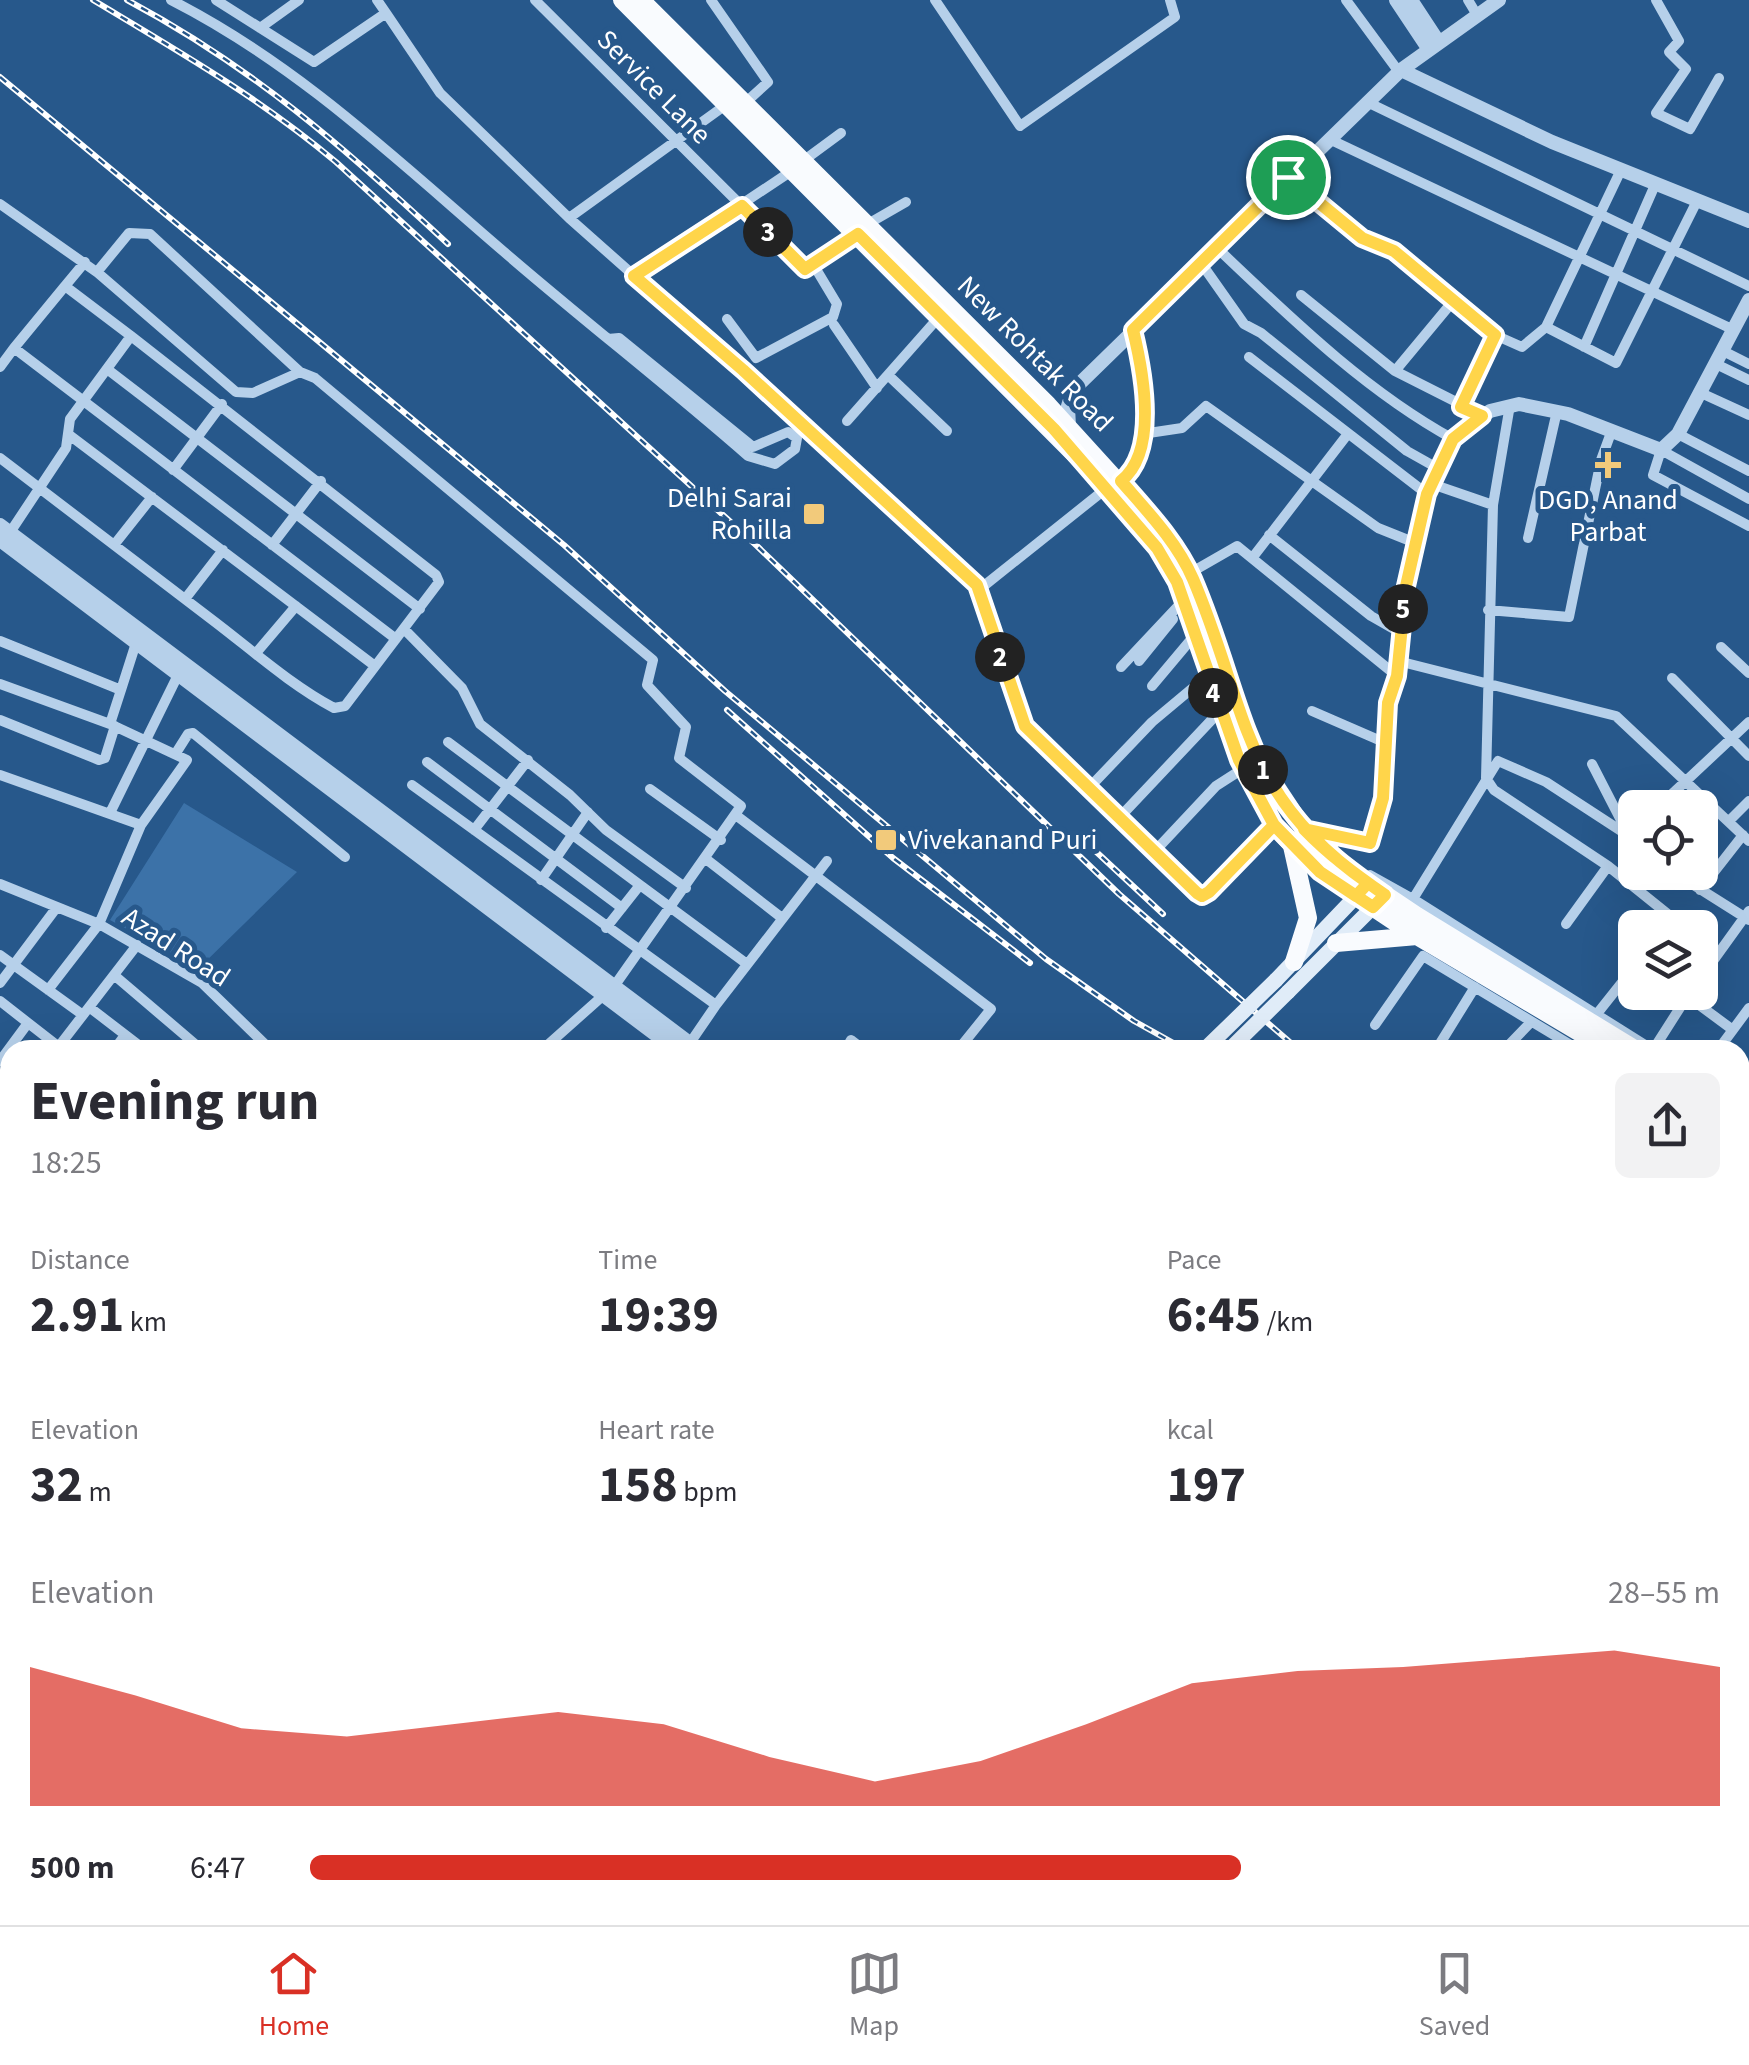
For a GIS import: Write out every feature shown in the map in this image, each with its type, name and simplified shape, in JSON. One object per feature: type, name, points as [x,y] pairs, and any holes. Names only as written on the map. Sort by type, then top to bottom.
[{"type":"main road","name":"New Rohtak Road","points":[[622,0],[736,104],[1069,427],[1115,484],[1157,548],[1183,603],[1244,768],[1274,825],[1292,846],[1619,1040]]},
{"type":"main road","name":"New Rohtak Road","points":[[642,0],[736,104]]},
{"type":"main road","name":"New Rohtak Road","points":[[862,230],[940,316],[1168,537],[1190,574],[1255,755],[1307,829],[1362,890]]},
{"type":"main road","points":[[1237,1040],[1282,986],[1308,918],[1292,846]]},
{"type":"main road","points":[[1294,962],[1362,890]]},
{"type":"main road","name":"New Rohtak Road","points":[[1379,901],[1418,936],[1592,1040]]},
{"type":"main road","points":[[1216,1040],[1336,944],[1379,901]]},
{"type":"main road","points":[[1336,944],[1418,936]]},
{"type":"street","points":[[171,0],[228,30],[306,82],[608,339],[748,456],[775,464],[795,450],[798,438],[788,432],[753,447],[619,338],[608,339]]},
{"type":"street","points":[[216,0],[314,62],[386,12]]},
{"type":"street","points":[[260,28],[299,0]]},
{"type":"street","points":[[377,0],[440,93],[570,218],[894,506],[980,589],[1025,726],[1202,896],[1274,825]]},
{"type":"street","name":"Service Lane","points":[[536,0],[805,269],[813,264]]},
{"type":"street","points":[[570,218],[676,141],[768,82],[711,0]]},
{"type":"street","points":[[936,0],[1020,126],[1174,17],[1170,0]]},
{"type":"street","points":[[1346,0],[1400,71],[1620,172],[1749,221]]},
{"type":"street","points":[[1396,0],[1433,44]]},
{"type":"street","points":[[1412,0],[1433,44]]},
{"type":"street","points":[[1468,0],[1477,15]]},
{"type":"street","points":[[1069,427],[1073,390],[1133,330],[1400,71],[1499,0]]},
{"type":"street","points":[[1656,0],[1678,41],[1669,52],[1686,69],[1656,114],[1690,129],[1719,78]]},
{"type":"street","points":[[1367,102],[1749,286]]},
{"type":"street","points":[[634,276],[742,206],[840,134]]},
{"type":"street","points":[[1329,139],[1734,330]]},
{"type":"street","points":[[1288,177],[1362,238],[1394,251],[1495,335],[1522,348],[1546,328],[1596,213],[1620,172]]},
{"type":"street","points":[[1584,347],[1655,185]]},
{"type":"street","points":[[1546,328],[1616,363],[1697,201]]},
{"type":"street","points":[[727,319],[756,358],[833,316],[838,304],[813,264],[906,202]]},
{"type":"street","points":[[0,204],[85,262],[236,392],[253,394],[300,372]]},
{"type":"street","points":[[97,272],[128,233],[150,234],[300,372],[361,415],[653,660],[646,685],[686,727],[680,758],[737,800],[740,806],[721,840],[640,952],[610,991],[558,1040]]},
{"type":"street","points":[[1217,248],[1360,376],[1453,439]]},
{"type":"street","points":[[0,367],[85,262]]},
{"type":"street","points":[[1202,263],[1244,324],[1261,333],[1406,450],[1438,469]]},
{"type":"street","points":[[0,458],[334,708],[342,708],[420,609],[439,578],[321,481],[65,286]]},
{"type":"street","points":[[1300,294],[1395,372],[1482,416]]},
{"type":"street","points":[[1395,372],[1454,300]]},
{"type":"street","points":[[1749,300],[1678,434],[1661,450],[1653,475],[1749,526]]},
{"type":"street","points":[[847,421],[940,316]]},
{"type":"street","points":[[834,325],[877,388]]},
{"type":"street","points":[[980,589],[1134,470],[1146,391],[1133,330]]},
{"type":"street","points":[[1461,407],[1495,335]]},
{"type":"street","points":[[2,537],[42,490],[66,448],[70,419],[131,336]]},
{"type":"street","points":[[14,348],[396,639]]},
{"type":"street","points":[[1249,356],[1346,435],[1429,489],[1493,505]]},
{"type":"street","points":[[1720,358],[1749,364]]},
{"type":"street","points":[[1720,358],[1749,380]]},
{"type":"street","points":[[107,369],[420,609]]},
{"type":"street","points":[[888,375],[947,431]]},
{"type":"street","points":[[1701,393],[1749,416]]},
{"type":"street","points":[[174,470],[222,404]]},
{"type":"street","points":[[1488,783],[1488,610],[1493,505],[1510,404]]},
{"type":"street","points":[[1307,829],[1370,843],[1383,798],[1388,703],[1429,489],[1453,439],[1482,416],[1510,404],[1558,412],[1661,450],[1749,499]]},
{"type":"street","points":[[1142,434],[1182,428],[1206,406],[1378,528],[1418,544]]},
{"type":"street","points":[[1528,538],[1558,412]]},
{"type":"street","points":[[1488,610],[1569,616],[1601,460],[1612,430]]},
{"type":"street","points":[[68,434],[375,666]]},
{"type":"street","points":[[1678,434],[1749,471]]},
{"type":"street","points":[[1253,557],[1346,435]]},
{"type":"street","points":[[272,545],[321,481]]},
{"type":"street","points":[[114,545],[152,497]]},
{"type":"street","points":[[1269,535],[1371,616],[1400,632]]},
{"type":"street","points":[[2,537],[136,644],[678,1040]]},
{"type":"street","points":[[2,537],[610,991]]},
{"type":"street","points":[[1190,574],[1237,546],[1397,669],[1616,716],[1746,838],[1718,870]]},
{"type":"street","points":[[185,599],[223,550]]},
{"type":"street","points":[[1139,661],[1183,603]]},
{"type":"street","points":[[1121,667],[1183,603]]},
{"type":"street","points":[[256,653],[296,606]]},
{"type":"street","points":[[404,629],[462,688],[476,718],[686,888]]},
{"type":"street","points":[[1152,686],[1194,636]]},
{"type":"street","points":[[0,642],[121,690]]},
{"type":"street","points":[[0,720],[99,760],[105,758],[136,644]]},
{"type":"street","points":[[1721,647],[1749,673]]},
{"type":"street","points":[[110,813],[178,675]]},
{"type":"street","points":[[1088,788],[1152,722],[1207,676]]},
{"type":"street","points":[[1672,678],[1749,756]]},
{"type":"street","points":[[0,684],[112,725],[188,763],[141,825],[100,924],[48,990]]},
{"type":"street","points":[[1119,818],[1220,711]]},
{"type":"street","points":[[1312,712],[1388,744]]},
{"type":"street","points":[[1677,790],[1749,722]]},
{"type":"street","points":[[176,754],[188,734],[192,734],[345,857]]},
{"type":"street","points":[[448,742],[747,964]]},
{"type":"street","points":[[474,830],[528,760]]},
{"type":"street","points":[[1413,899],[1488,783],[1497,762],[1502,760],[1618,826]]},
{"type":"street","points":[[428,762],[492,806],[622,908]]},
{"type":"street","points":[[1592,764],[1618,808]]},
{"type":"street","points":[[1154,851],[1216,786],[1244,768]]},
{"type":"street","points":[[0,775],[141,825]]},
{"type":"street","points":[[1488,783],[1666,910]]},
{"type":"street","points":[[412,786],[716,1005]]},
{"type":"street","points":[[650,789],[721,840]]},
{"type":"street","points":[[1729,821],[1749,802]]},
{"type":"street","points":[[541,880],[588,812]]},
{"type":"street","points":[[736,816],[990,1009],[966,1040]]},
{"type":"street","points":[[1307,829],[1335,854],[1637,1040]]},
{"type":"street","points":[[706,859],[782,918]]},
{"type":"street","points":[[694,1040],[716,1005],[827,861]]},
{"type":"street","points":[[1566,924],[1608,866]]},
{"type":"street","name":"Azad Road","points":[[0,884],[100,924],[209,988],[261,1040]]},
{"type":"street","points":[[606,928],[640,884]]},
{"type":"street","points":[[1700,890],[1748,916],[1718,954]]},
{"type":"street","points":[[0,982],[57,906]]},
{"type":"street","points":[[63,1040],[137,945]]},
{"type":"street","points":[[0,955],[48,990],[132,1040]]},
{"type":"street","points":[[1374,1025],[1420,956],[1562,1040]]},
{"type":"street","points":[[114,975],[190,1040]]},
{"type":"street","points":[[1442,1040],[1475,987]]},
{"type":"street","points":[[1596,1015],[1618,987]]},
{"type":"street","points":[[0,1001],[48,1040]]},
{"type":"street","points":[[1726,1040],[1749,1008]]},
{"type":"street","points":[[1659,1040],[1677,1010]]},
{"type":"street","points":[[1707,1010],[1733,1030]]},
{"type":"street","points":[[1514,1040],[1531,1022]]},
{"type":"street","points":[[15,1040],[28,1023]]},
{"type":"street","points":[[122,1040],[126,1035]]},
{"type":"shaded area","points":[[184,803],[297,872],[199,968],[110,920]]},
{"type":"railway","points":[[93,0],[248,96],[336,162],[757,546],[1119,894],[1287,1040]]},
{"type":"railway","points":[[127,0],[257,81],[372,175],[448,244]]},
{"type":"railway","points":[[0,77],[564,545],[725,691],[1046,959],[1134,1021],[1168,1040]]},
{"type":"railway","points":[[727,710],[893,858],[1030,963]]},
{"type":"railway","points":[[1090,846],[1163,914]]},
{"type":"place","name":"DGD, Anand Parbat","points":[[1608,465]]},
{"type":"place","name":"Delhi Sarai Rohilla","points":[[814,514]]},
{"type":"place","name":"Vivekanand Puri","points":[[886,840]]},
{"type":"route","points":[[1288,177],[1133,330],[1146,391],[1145,415],[1137,464],[1121,481],[1168,537],[1193,578],[1255,755],[1280,800],[1304,829],[1332,858],[1368,883],[1356,896],[1320,872],[1274,825],[1209,892],[1202,896],[1197,893],[1025,726],[977,585],[904,514],[634,276],[742,206],[805,269],[858,234],[1054,429],[1116,496],[1157,548],[1177,582],[1210,687],[1239,760],[1274,825],[1292,846],[1320,872],[1356,896],[1373,907],[1385,895],[1350,871],[1332,858],[1304,829],[1370,843],[1383,798],[1388,703],[1397,676],[1406,586],[1427,494],[1453,439],[1482,416],[1461,407],[1495,335],[1394,251],[1362,238],[1288,177]]}]
